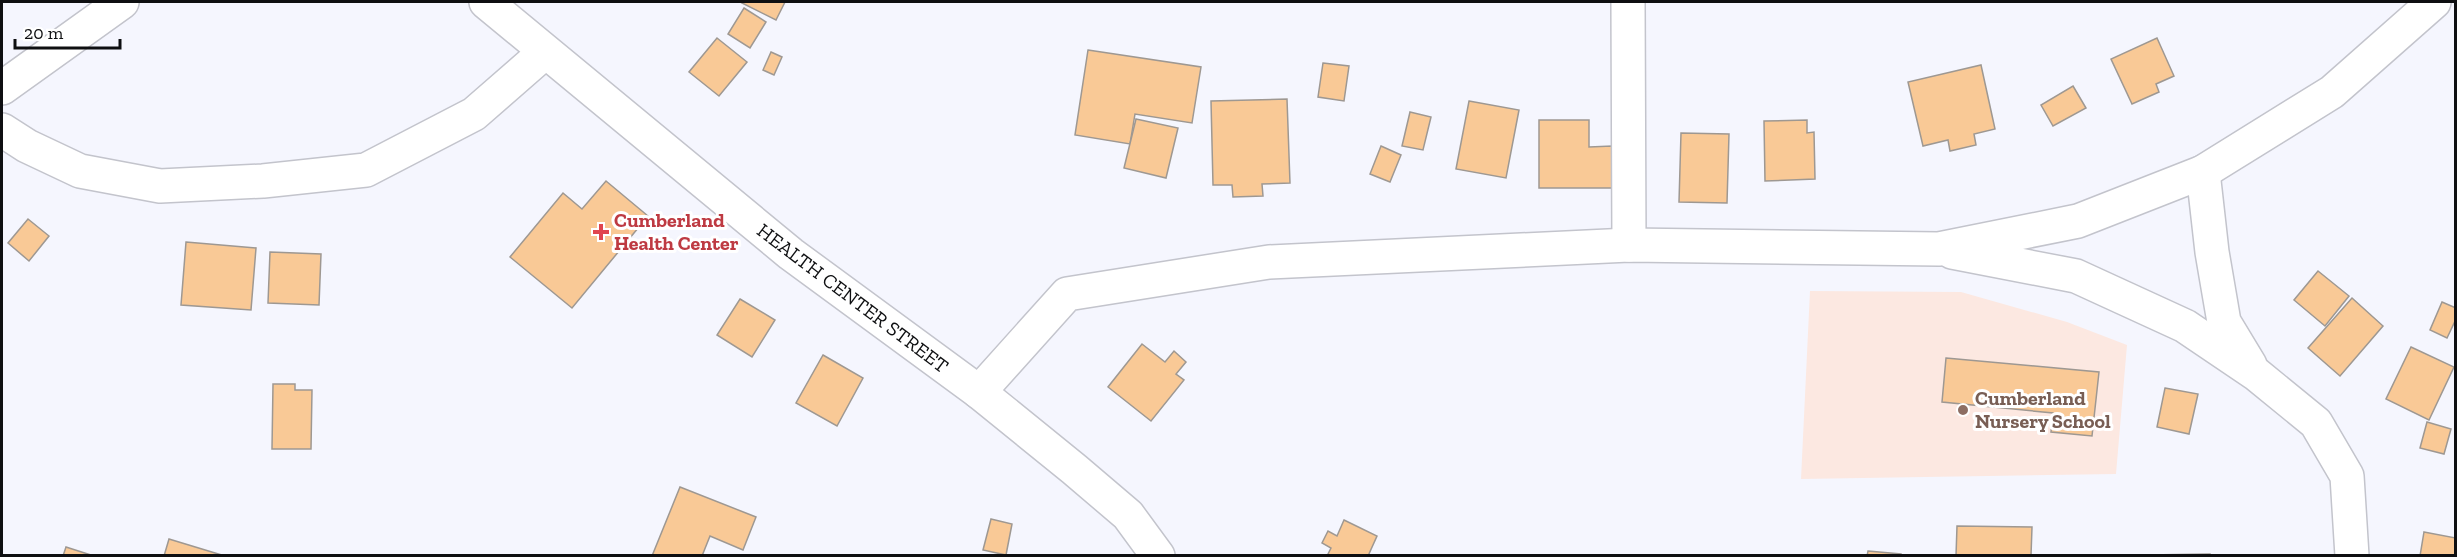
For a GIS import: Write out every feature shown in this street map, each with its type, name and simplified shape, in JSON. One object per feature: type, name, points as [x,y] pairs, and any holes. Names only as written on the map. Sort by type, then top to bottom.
[{"type":"street","points":[[2,88],[122,2]]},
{"type":"street","name":"HEALTH CENTER STREET","points":[[486,2],[791,254],[979,392],[1128,515],[1158,555]]},
{"type":"street","points":[[1628,2],[1629,245]]},
{"type":"street","points":[[1939,249],[2078,220],[2203,172],[2332,92],[2434,2]]},
{"type":"street","points":[[2,130],[27,146],[80,171],[160,186],[263,181],[366,170],[474,114],[545,52]]},
{"type":"street","points":[[2203,172],[2212,252],[2224,322],[2256,374]]},
{"type":"street","points":[[979,392],[1067,294],[1269,262],[1629,245],[1939,249],[2076,276],[2185,326],[2256,374],[2316,423],[2347,476],[2352,555]]},
{"type":"shaded area","name":"Cumberland Nursery School","points":[[1810,291],[1961,292],[2067,322],[2127,345],[2116,474],[1801,479]]},
{"type":"building","points":[[743,2],[785,2],[776,20]]},
{"type":"building","points":[[744,8],[766,22],[750,48],[728,34]]},
{"type":"building","points":[[717,38],[747,62],[719,96],[689,72]]},
{"type":"building","points":[[2157,38],[2174,76],[2156,84],[2159,92],[2132,104],[2111,59]]},
{"type":"building","points":[[1088,50],[1201,67],[1192,123],[1135,114],[1130,144],[1075,135]]},
{"type":"building","points":[[771,52],[782,57],[774,75],[763,70]]},
{"type":"building","points":[[1323,63],[1349,66],[1344,101],[1318,97]]},
{"type":"building","points":[[1981,65],[1995,129],[1974,134],[1976,145],[1950,151],[1948,140],[1923,146],[1908,82]]},
{"type":"building","points":[[2073,86],[2086,108],[2053,126],[2041,105]]},
{"type":"building","points":[[1287,99],[1290,183],[1262,184],[1263,196],[1233,197],[1232,185],[1213,185],[1211,101]]},
{"type":"building","points":[[1469,101],[1519,110],[1506,178],[1456,169]]},
{"type":"building","points":[[1410,112],[1431,117],[1423,150],[1402,146]]},
{"type":"building","points":[[1136,119],[1178,128],[1166,178],[1124,168]]},
{"type":"building","points":[[1539,120],[1589,120],[1589,147],[1612,146],[1612,188],[1539,188]]},
{"type":"building","points":[[1807,120],[1807,133],[1814,132],[1815,179],[1765,181],[1764,121]]},
{"type":"building","points":[[1681,133],[1729,134],[1727,203],[1679,202]]},
{"type":"building","points":[[1381,146],[1401,155],[1390,182],[1370,174]]},
{"type":"building","points":[[606,181],[648,216],[572,308],[510,257],[563,193],[582,209]]},
{"type":"building","points":[[28,219],[49,236],[29,261],[8,243]]},
{"type":"building","points":[[186,242],[256,248],[251,310],[181,305]]},
{"type":"building","points":[[270,252],[321,254],[319,305],[268,303]]},
{"type":"building","points":[[2318,271],[2349,296],[2325,326],[2294,300]]},
{"type":"building","points":[[2352,298],[2383,326],[2340,376],[2308,348]]},
{"type":"building","points":[[740,299],[775,320],[752,357],[717,335]]},
{"type":"building","points":[[2442,302],[2456,308],[2456,319],[2447,338],[2430,330]]},
{"type":"building","points":[[1142,344],[1165,362],[1174,351],[1186,362],[1176,374],[1184,380],[1151,421],[1108,387]]},
{"type":"building","points":[[2411,347],[2454,367],[2429,420],[2386,399]]},
{"type":"building","points":[[823,355],[863,378],[837,426],[796,403]]},
{"type":"building","points":[[1946,358],[2099,372],[2092,436],[2051,432],[2053,413],[1942,402]]},
{"type":"building","points":[[273,384],[295,384],[295,390],[312,390],[311,449],[272,449]]},
{"type":"building","points":[[2165,388],[2198,394],[2189,434],[2157,427]]},
{"type":"building","points":[[2427,422],[2451,429],[2444,454],[2420,448]]},
{"type":"building","points":[[680,487],[756,517],[743,550],[710,536],[702,556],[652,556]]},
{"type":"building","points":[[991,519],[1012,524],[1006,555],[983,550]]},
{"type":"building","points":[[1344,520],[1377,536],[1368,556],[1327,556],[1331,548],[1322,543],[1328,531],[1337,536]]},
{"type":"building","points":[[1957,526],[2032,527],[2031,556],[1956,556]]},
{"type":"building","points":[[2424,532],[2456,538],[2456,556],[2420,556]]},
{"type":"building","points":[[169,539],[225,556],[164,556]]},
{"type":"building","points":[[66,547],[94,556],[63,556]]},
{"type":"building","points":[[1868,551],[1901,554],[1901,556],[1867,556]]},
{"type":"building","points":[[2210,554],[2210,556],[2147,556],[2147,555]]},
{"type":"place","name":"Cumberland Health Center","points":[[601,232]]},
{"type":"place","name":"Cumberland Nursery School","points":[[1963,410]]}]
